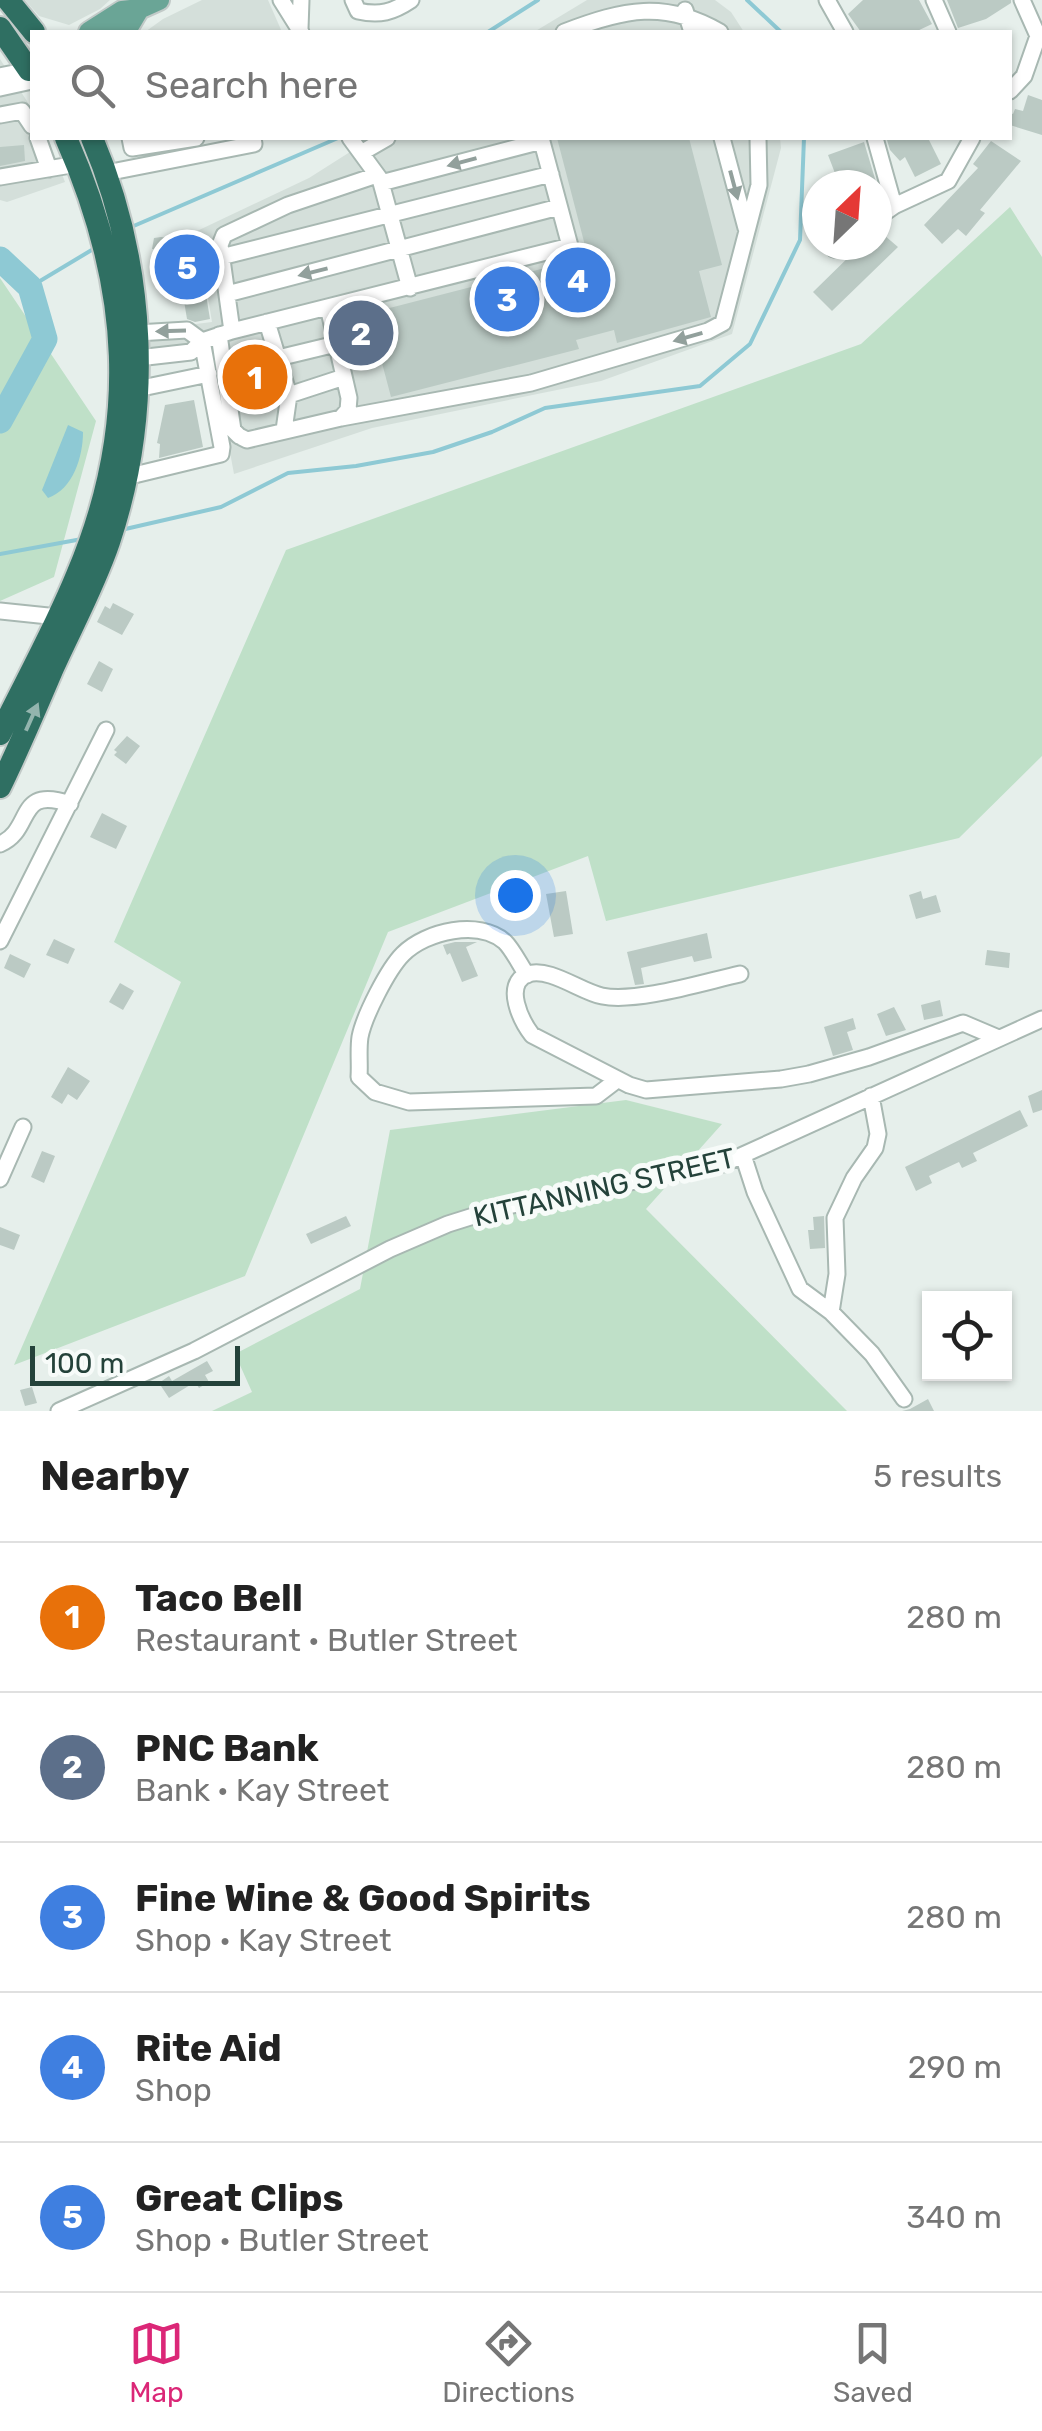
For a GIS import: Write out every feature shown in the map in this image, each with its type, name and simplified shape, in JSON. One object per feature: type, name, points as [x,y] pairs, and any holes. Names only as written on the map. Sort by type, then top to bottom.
[{"type":"highway","points":[[8,0],[32,30]]},
{"type":"highway","points":[[0,28],[30,70]]},
{"type":"highway","points":[[67,140],[77,164],[102,186]]},
{"type":"highway","points":[[0,787],[117,492],[137,389],[148,357],[137,333],[92,140]]},
{"type":"highway","points":[[117,492],[121,358],[116,289],[118,253]]},
{"type":"highway","points":[[0,734],[9,693],[89,570]]},
{"type":"main road","points":[[92,30],[122,11],[159,0]]},
{"type":"main road","points":[[120,30],[130,24],[140,4]]},
{"type":"street","points":[[281,0],[300,30]]},
{"type":"street","points":[[301,0],[301,30]]},
{"type":"street","points":[[352,0],[358,10],[375,14],[394,10],[411,0]]},
{"type":"street","points":[[827,0],[844,30]]},
{"type":"street","points":[[934,0],[947,30]]},
{"type":"street","points":[[1012,88],[1024,76],[1038,36],[1022,0]]},
{"type":"street","points":[[569,30],[620,10],[666,3],[702,16],[718,30]]},
{"type":"street","points":[[685,10],[691,30]]},
{"type":"street","points":[[0,76],[30,73]]},
{"type":"street","points":[[0,88],[30,74]]},
{"type":"street","points":[[0,115],[22,112],[30,123]]},
{"type":"street","points":[[39,140],[49,169]]},
{"type":"street","points":[[130,140],[132,148],[183,140]]},
{"type":"street","points":[[102,186],[254,144],[253,140]]},
{"type":"street","points":[[538,140],[288,205],[229,230],[220,240],[227,294],[225,333],[234,430],[248,440],[340,418],[531,383],[708,331],[723,323],[759,185],[758,140]]},
{"type":"street","points":[[160,384],[148,357],[192,352],[202,341],[225,333],[570,246],[542,140]]},
{"type":"street","points":[[723,140],[747,232]]},
{"type":"street","points":[[875,140],[894,206],[948,181],[971,140]]},
{"type":"street","points":[[355,145],[379,179],[410,288]]},
{"type":"street","points":[[0,177],[77,164]]},
{"type":"street","points":[[221,257],[551,174]]},
{"type":"street","points":[[227,294],[559,206]]},
{"type":"street","points":[[328,308],[349,398],[348,410],[340,418]]},
{"type":"street","points":[[266,322],[289,395],[284,430]]},
{"type":"street","points":[[137,333],[187,330],[202,341],[223,440],[221,454]]},
{"type":"street","points":[[278,358],[336,344]]},
{"type":"street","points":[[137,389],[209,374]]},
{"type":"street","points":[[289,395],[344,377]]},
{"type":"street","points":[[117,492],[235,448],[240,436]]},
{"type":"street","points":[[0,610],[58,617]]},
{"type":"street","points":[[0,942],[106,730]]},
{"type":"street","points":[[0,844],[11,839],[36,801],[50,799],[70,804]]},
{"type":"street","points":[[527,974],[505,943],[487,932],[456,931],[419,942],[402,955],[360,1036],[360,1076],[375,1092],[409,1102],[596,1096],[618,1080]]},
{"type":"street","points":[[740,974],[618,997],[601,996],[541,973],[527,974],[516,990],[517,1007],[521,1022],[532,1036],[646,1090],[782,1079],[869,1057],[963,1023],[996,1037]]},
{"type":"street","name":"KITTANNING STREET","points":[[60,1411],[194,1350],[448,1224],[502,1208],[723,1164],[1042,1018]]},
{"type":"street","points":[[831,1312],[836,1289],[835,1218],[854,1178],[876,1148],[878,1134],[871,1096]]},
{"type":"street","points":[[0,1180],[23,1127]]},
{"type":"street","points":[[743,1155],[755,1192],[800,1289],[831,1312],[872,1354],[904,1399]]},
{"type":"shaded area","points":[[25,0],[110,0],[69,25],[39,16]]},
{"type":"shaded area","points":[[202,0],[268,0],[281,30],[148,30]]},
{"type":"shaded area","points":[[587,0],[715,0],[731,12],[743,30],[537,30]]},
{"type":"shaded area","points":[[0,59],[30,106],[30,140],[49,140],[65,182],[7,202],[0,200]]},
{"type":"shaded area","points":[[369,140],[780,140],[781,148],[732,334],[601,381],[372,428],[234,474],[212,355],[148,366],[147,330],[212,322],[197,231],[309,178]]},
{"type":"green space","points":[[1010,207],[1042,257],[1042,756],[959,838],[606,921],[588,856],[388,932],[245,1276],[14,1365],[181,982],[114,942],[286,550],[861,344]]},
{"type":"green space","points":[[0,278],[96,421],[54,577],[0,601]]},
{"type":"green space","points":[[626,1100],[722,1124],[646,1209],[847,1411],[212,1411],[252,1392],[235,1354],[360,1289],[390,1130]]},
{"type":"water","points":[[68,425],[83,432],[79,461],[70,480],[48,498],[42,490]]},
{"type":"building","points":[[863,0],[919,0],[932,24],[919,30],[860,30],[848,14]]},
{"type":"building","points":[[947,0],[1011,3],[986,19],[958,28]]},
{"type":"building","points":[[1028,95],[1042,100],[1042,135],[1012,126],[1015,109],[1023,111]]},
{"type":"building","points":[[558,140],[690,140],[722,265],[699,271],[711,317],[617,343],[614,330],[576,340],[579,349],[391,397],[382,363],[354,370],[343,320],[588,257]]},
{"type":"building","points":[[887,140],[929,140],[941,164],[915,177],[905,157],[900,161]]},
{"type":"building","points":[[991,141],[1021,161],[980,210],[985,213],[966,236],[958,229],[942,244],[924,225],[978,168],[973,164]]},
{"type":"building","points":[[864,142],[872,170],[834,170],[828,155]]},
{"type":"building","points":[[24,145],[25,161],[0,166],[0,147]]},
{"type":"building","points":[[154,238],[197,240],[210,319],[187,319],[177,259],[158,255],[159,250],[152,249]]},
{"type":"building","points":[[846,260],[885,260],[832,311],[813,292]]},
{"type":"building","points":[[262,352],[274,407],[257,411],[243,357]]},
{"type":"building","points":[[194,400],[203,447],[159,458],[157,443],[165,405]]},
{"type":"building","points":[[113,603],[134,614],[122,635],[97,622],[105,606],[110,609]]},
{"type":"building","points":[[99,661],[113,669],[102,692],[87,684]]},
{"type":"building","points":[[127,736],[140,746],[126,764],[114,755],[114,750]]},
{"type":"building","points":[[102,813],[127,826],[116,849],[90,837]]},
{"type":"building","points":[[566,891],[573,934],[554,937],[546,894]]},
{"type":"building","points":[[921,891],[923,899],[936,895],[941,912],[916,919],[909,895]]},
{"type":"building","points":[[707,933],[712,958],[694,962],[692,956],[641,968],[644,984],[635,985],[627,952]]},
{"type":"building","points":[[54,939],[75,949],[68,964],[46,955]]},
{"type":"building","points":[[477,942],[466,947],[478,976],[462,982],[443,945]]},
{"type":"building","points":[[987,950],[1010,953],[1009,968],[985,965]]},
{"type":"building","points":[[10,954],[31,964],[24,978],[4,968]]},
{"type":"building","points":[[120,983],[134,991],[123,1010],[109,1002]]},
{"type":"building","points":[[940,1000],[943,1016],[924,1020],[921,1005]]},
{"type":"building","points":[[894,1007],[906,1030],[886,1036],[877,1014]]},
{"type":"building","points":[[853,1018],[856,1029],[847,1032],[853,1050],[833,1056],[824,1027]]},
{"type":"building","points":[[68,1067],[90,1081],[77,1100],[68,1094],[62,1104],[51,1097]]},
{"type":"building","points":[[1042,1090],[1042,1110],[1033,1113],[1028,1096]]},
{"type":"building","points":[[1020,1110],[1028,1126],[973,1153],[977,1161],[962,1168],[959,1162],[929,1176],[932,1183],[916,1191],[905,1167]]},
{"type":"building","points":[[42,1151],[55,1156],[44,1183],[31,1177]]},
{"type":"building","points":[[346,1216],[351,1226],[311,1244],[306,1234]]},
{"type":"building","points":[[824,1216],[825,1248],[810,1249],[808,1230],[814,1230],[813,1217]]},
{"type":"building","points":[[0,1227],[20,1235],[14,1250],[0,1245]]},
{"type":"building","points":[[207,1361],[213,1371],[205,1375],[209,1382],[199,1388],[195,1382],[169,1398],[159,1383],[169,1376],[172,1381]]},
{"type":"building","points":[[32,1387],[37,1403],[25,1406],[20,1390]]},
{"type":"building","points":[[928,1399],[934,1411],[902,1411],[910,1409]]},
{"type":"waterway","points":[[491,30],[538,0]]},
{"type":"waterway","points":[[747,0],[779,30]]},
{"type":"waterway","points":[[129,228],[333,140]]},
{"type":"waterway","points":[[121,530],[221,507],[288,473],[433,452],[545,408],[700,386],[750,344],[800,240],[804,140]]},
{"type":"waterway","points":[[30,287],[95,248]]},
{"type":"waterway","points":[[0,259],[30,287],[45,339],[0,421]]},
{"type":"waterway","points":[[0,554],[82,539]]},
{"type":"place","name":"Great Clips","points":[[187,267]]},
{"type":"place","name":"Rite Aid","points":[[578,280]]},
{"type":"place","name":"Fine Wine & Good Spirits","points":[[507,299]]},
{"type":"place","name":"PNC Bank","points":[[361,333]]},
{"type":"place","name":"Taco Bell","points":[[255,377]]}]
